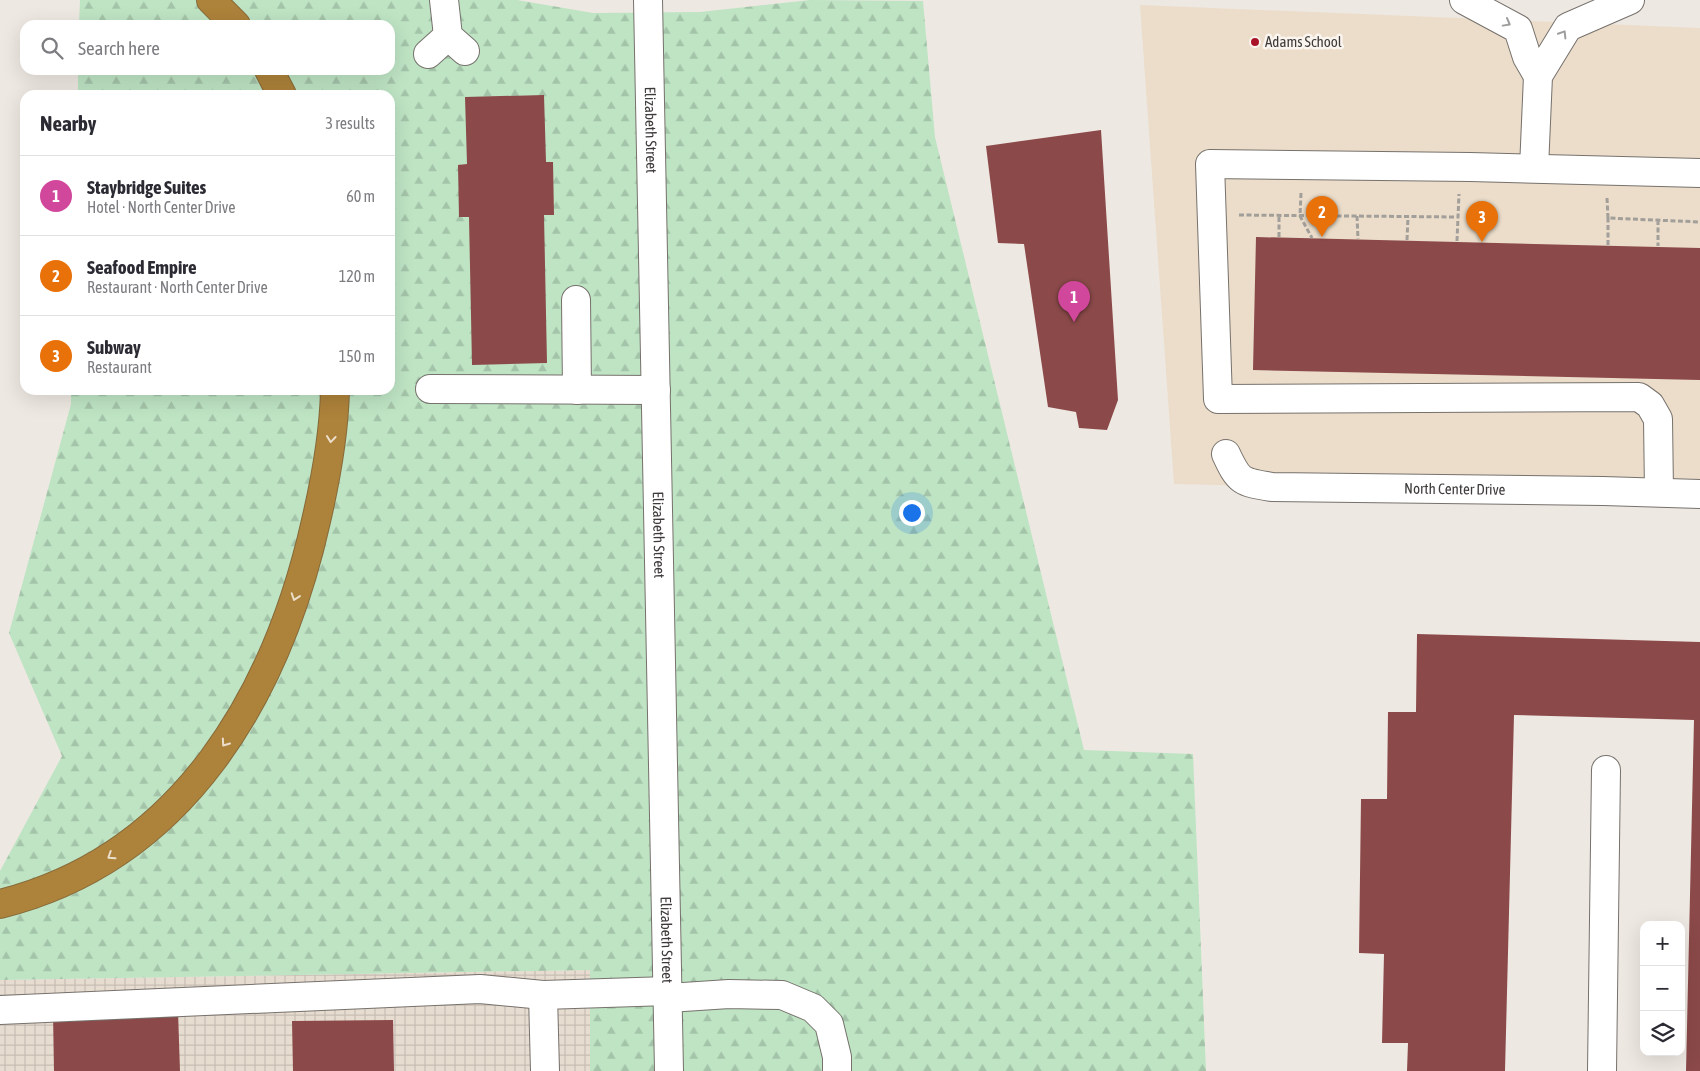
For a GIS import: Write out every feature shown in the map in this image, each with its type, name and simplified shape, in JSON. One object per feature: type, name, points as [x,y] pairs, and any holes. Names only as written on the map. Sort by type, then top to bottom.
[{"type":"highway","points":[[211,0],[231,20]]},
{"type":"highway","points":[[272,75],[279,90]]},
{"type":"highway","points":[[0,904],[38,892],[63,881],[101,863],[126,846],[151,827],[184,795],[209,767],[230,737],[265,673],[303,574],[327,475],[335,395]]},
{"type":"street","points":[[428,54],[456,44],[444,0]]},
{"type":"street","name":"Elizabeth Street","points":[[648,0],[669,1071]]},
{"type":"street","points":[[1464,0],[1518,29],[1527,57],[1538,76]]},
{"type":"street","points":[[1534,168],[1538,76],[1568,27],[1630,0]]},
{"type":"street","points":[[1658,492],[1658,419],[1650,405],[1638,397],[1218,399],[1210,164],[1534,168],[1700,173]]},
{"type":"street","points":[[576,300],[577,390]]},
{"type":"street","points":[[430,389],[656,390]]},
{"type":"street","name":"North Center Drive","points":[[1226,454],[1236,475],[1251,483],[1272,487],[1700,494]]},
{"type":"street","points":[[1602,1071],[1606,770]]},
{"type":"street","points":[[0,1010],[480,989],[543,995],[782,995],[813,1008],[829,1024],[837,1057],[837,1071]]},
{"type":"street","points":[[543,995],[545,1071]]},
{"type":"path","points":[[1457,241],[1459,194]]},
{"type":"path","points":[[1598,198],[1608,198],[1608,245]]},
{"type":"path","points":[[1239,215],[1458,217]]},
{"type":"path","points":[[1279,237],[1280,215]]},
{"type":"path","points":[[1300,216],[1312,238]]},
{"type":"path","points":[[1358,216],[1358,239]]},
{"type":"path","points":[[1407,240],[1408,217]]},
{"type":"path","points":[[1608,218],[1700,222]]},
{"type":"path","points":[[1658,220],[1658,246]]},
{"type":"shaded area","points":[[1140,5],[1700,28],[1700,496],[1174,484]]},
{"type":"shaded area","points":[[590,970],[590,1071],[0,1071],[0,980]]},
{"type":"green space","points":[[80,0],[517,0],[593,13],[700,12],[810,0],[923,1],[935,137],[1084,750],[1193,754],[1206,1071],[590,1071],[590,970],[0,980],[0,871],[62,756],[9,633],[71,404],[71,395],[395,395],[395,90],[78,90],[78,75],[395,75],[395,20],[79,20]]},
{"type":"building","points":[[544,95],[546,162],[553,162],[554,215],[544,215],[547,363],[472,365],[469,217],[459,217],[458,165],[467,164],[465,97]]},
{"type":"building","points":[[1101,130],[1118,400],[1107,430],[1079,428],[1076,412],[1048,407],[1024,244],[998,243],[986,146]]},
{"type":"building","points":[[1256,237],[1700,248],[1700,380],[1253,370]]},
{"type":"building","points":[[1417,634],[1700,642],[1700,1071],[1686,1071],[1694,720],[1514,715],[1505,1071],[1407,1071],[1408,1043],[1382,1043],[1384,954],[1359,953],[1361,799],[1387,799],[1388,712],[1416,712]]},
{"type":"building","points":[[178,1011],[180,1071],[54,1071],[53,1013]]},
{"type":"building","points":[[393,1020],[394,1071],[293,1071],[292,1021]]},
{"type":"place","name":"Adams School","points":[[1255,42]]},
{"type":"place","name":"Seafood Empire","points":[[1322,237]]},
{"type":"place","name":"Subway","points":[[1482,242]]},
{"type":"place","name":"Staybridge Suites","points":[[1074,322]]}]
